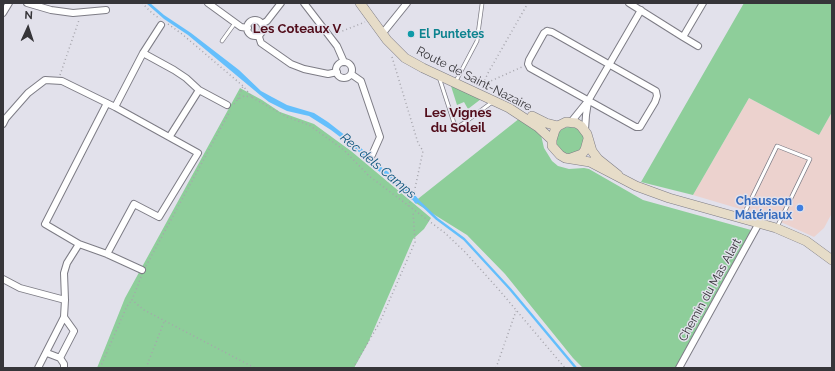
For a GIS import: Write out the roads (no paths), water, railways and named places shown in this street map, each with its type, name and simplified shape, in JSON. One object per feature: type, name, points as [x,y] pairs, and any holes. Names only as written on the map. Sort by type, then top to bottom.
[{"type":"street","points":[[3,13],[8,3]]},
{"type":"street","points":[[27,3],[51,10],[81,13],[106,10]]},
{"type":"street","points":[[262,24],[267,21],[281,3]]},
{"type":"street","points":[[304,3],[337,46],[344,62],[350,65],[352,71],[351,74]]},
{"type":"street","name":"Route de Saint-Nazaire","points":[[360,3],[385,37],[405,58],[524,116],[552,140]]},
{"type":"street","points":[[385,37],[407,3]]},
{"type":"street","points":[[629,3],[698,46]]},
{"type":"street","points":[[683,37],[703,3]]},
{"type":"street","points":[[210,4],[241,27],[248,28]]},
{"type":"street","points":[[571,122],[588,101],[641,10]]},
{"type":"street","points":[[260,34],[250,33],[248,28],[250,22],[253,20],[260,21],[262,24],[263,29],[259,37],[261,43],[291,64],[304,69],[328,74],[337,72]]},
{"type":"street","points":[[115,107],[143,53],[163,22]]},
{"type":"street","points":[[548,31],[609,64],[656,92],[657,96],[655,102],[640,127],[636,128],[588,101],[530,68],[528,64],[544,33],[548,31]]},
{"type":"street","name":"Route de Saint-Nazaire","points":[[385,37],[411,56],[430,67],[507,102],[537,120],[558,126]]},
{"type":"street","points":[[143,53],[174,70],[199,90],[227,105]]},
{"type":"street","points":[[344,62],[338,64],[336,70],[337,72],[340,77],[343,78],[351,74]]},
{"type":"street","points":[[351,74],[361,81],[380,137],[372,154]]},
{"type":"street","points":[[3,124],[5,117],[28,93],[45,80],[62,81],[138,119],[198,152],[159,217],[134,204],[107,254]]},
{"type":"street","points":[[170,136],[199,90]]},
{"type":"street","points":[[588,101],[585,130],[592,151],[598,159],[618,175]]},
{"type":"street","points":[[107,103],[45,224],[79,244],[107,254],[142,270]]},
{"type":"street","points":[[585,130],[576,123],[566,122],[558,126],[555,130],[552,146],[555,151],[565,158],[590,162],[618,175],[636,186],[669,198],[776,228],[806,242],[832,260]]},
{"type":"street","points":[[571,158],[582,154],[585,150],[588,139]]},
{"type":"street","name":"Chemin du Mas Alart","points":[[679,368],[759,224]]},
{"type":"street","points":[[38,368],[47,353],[64,317],[64,273],[67,263],[79,244]]},
{"type":"street","points":[[3,279],[20,288],[65,300]]},
{"type":"street","points":[[60,358],[74,332],[64,317]]},
{"type":"street","points":[[47,353],[60,358],[64,364],[64,368]]},
{"type":"lane","points":[[457,79],[477,41],[482,4]]},
{"type":"lane","points":[[222,41],[235,23]]},
{"type":"lane","points":[[439,75],[454,123],[456,125],[459,126],[464,123],[494,101]]},
{"type":"lane","points":[[741,219],[777,146],[810,159],[776,228]]},
{"type":"water","points":[[146,3],[150,3],[164,15],[191,33],[239,70],[261,91],[287,105],[314,113],[328,122],[360,147],[377,164],[408,186],[419,200],[418,202],[416,204],[404,190],[372,166],[356,149],[331,130],[309,116],[287,111],[269,102],[188,35],[164,19]]},
{"type":"waterway","name":"Rec dels Camps","points":[[416,199],[437,219],[464,239],[510,289],[576,368]]},
{"type":"place","name":"El Puntetes","points":[[411,34]]},
{"type":"place","name":"Chausson Matériaux","points":[[800,208]]},
{"type":"district","name":"Les Coteaux V","points":[[297,29]]},
{"type":"district","name":"Les Vignes du Soleil","points":[[458,120]]}]
